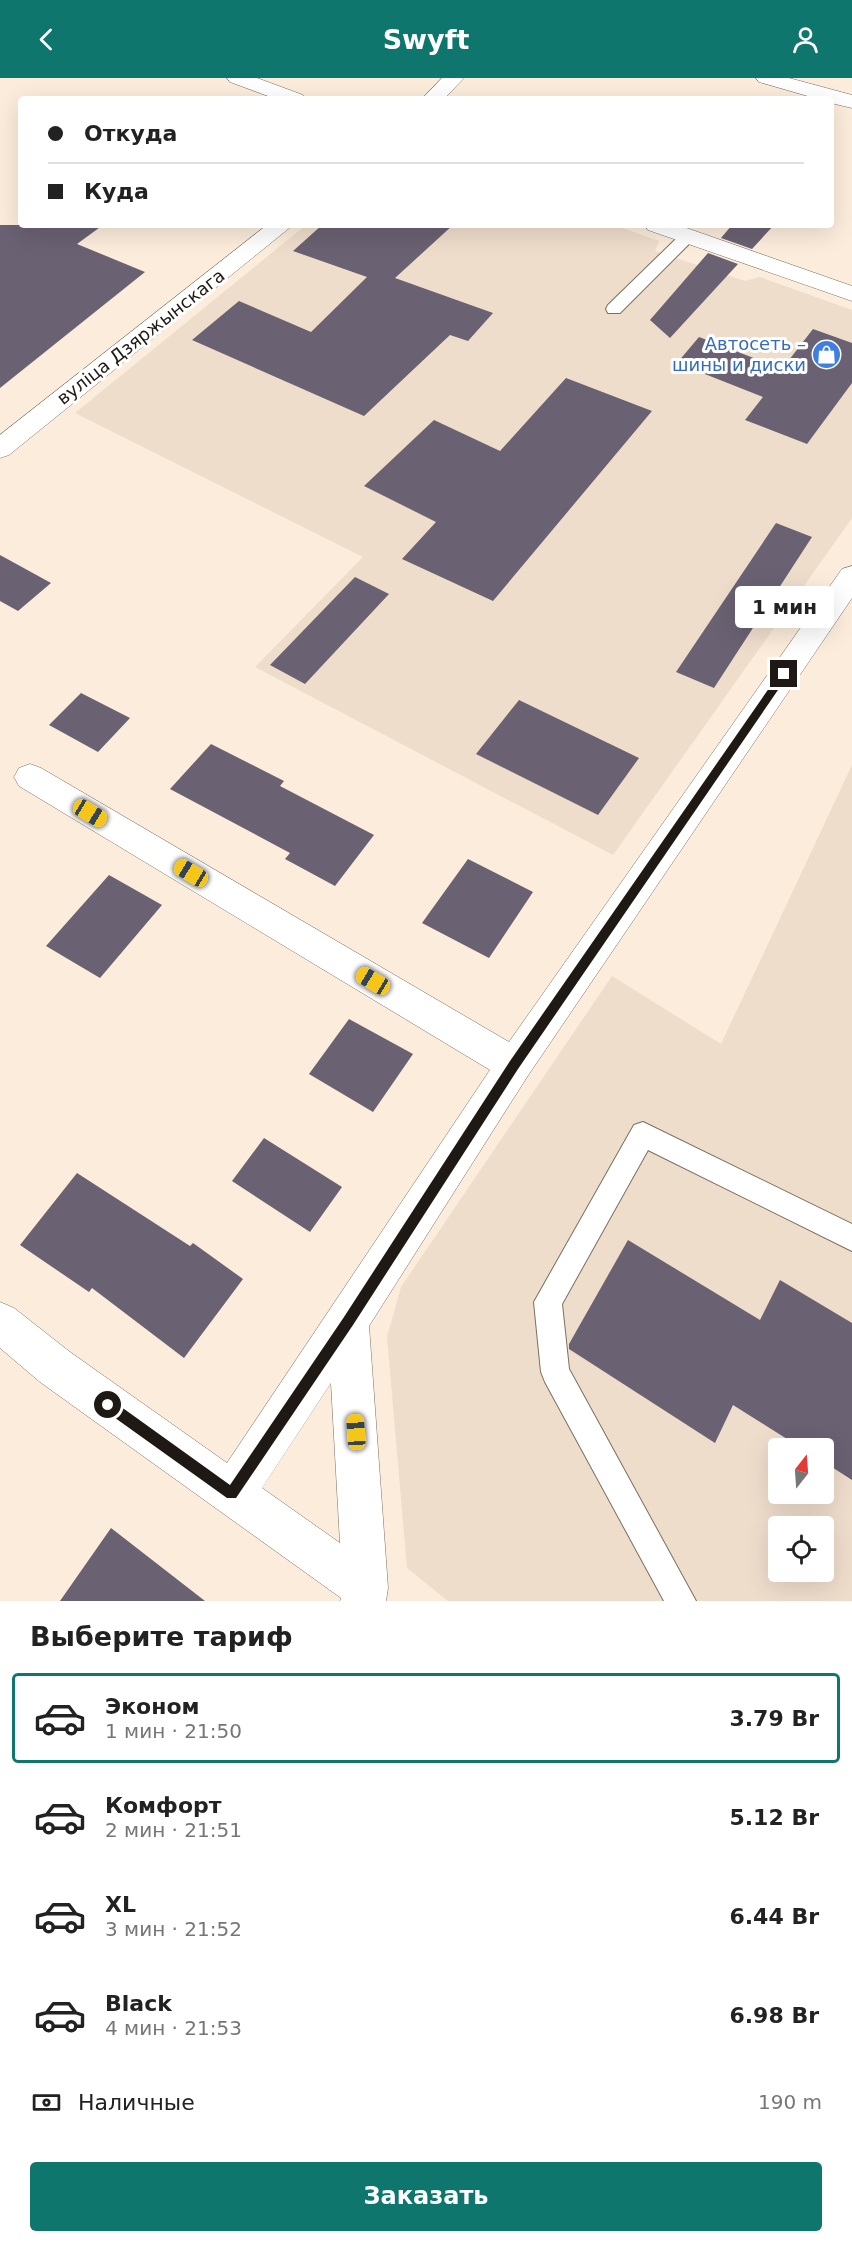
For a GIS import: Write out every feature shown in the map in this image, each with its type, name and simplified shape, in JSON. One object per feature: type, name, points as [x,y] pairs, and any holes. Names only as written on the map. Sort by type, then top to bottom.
[{"type":"street","points":[[237,78],[288,96]]},
{"type":"street","points":[[435,96],[454,78]]},
{"type":"street","points":[[766,78],[830,96]]},
{"type":"street","points":[[834,97],[852,102]]},
{"type":"street","name":"вуліца Дзяржынскага","points":[[0,448],[277,228]]},
{"type":"street","points":[[665,228],[852,294]]},
{"type":"street","points":[[232,1494],[348,1321],[514,1065],[852,576]]},
{"type":"street","points":[[30,777],[514,1065]]},
{"type":"street","points":[[348,1321],[364,1595]]},
{"type":"street","points":[[0,1322],[56,1367],[232,1494],[364,1595]]},
{"type":"lane","points":[[614,309],[688,236]]},
{"type":"lane","points":[[681,1601],[555,1372],[548,1302],[643,1134],[852,1238]]},
{"type":"shaded area","points":[[302,228],[623,228],[659,241],[655,251],[745,281],[760,277],[852,310],[852,518],[613,855],[255,667],[363,557],[75,413]]},
{"type":"shaded area","points":[[852,765],[852,1601],[448,1601],[407,1568],[387,1337],[401,1287],[612,976],[721,1044]]},
{"type":"building","points":[[0,225],[18,225],[18,228],[99,228],[77,244],[145,272],[0,388]]},
{"type":"building","points":[[319,228],[450,228],[395,278],[493,313],[468,341],[450,335],[364,416],[192,340],[239,301],[311,332],[367,277],[293,251]]},
{"type":"building","points":[[729,228],[771,228],[752,249],[721,238]]},
{"type":"building","points":[[708,253],[738,264],[670,338],[650,320]]},
{"type":"building","points":[[813,329],[852,343],[852,383],[807,444],[745,420],[763,397],[677,363],[699,337],[782,369]]},
{"type":"building","points":[[566,378],[652,411],[493,601],[402,559],[436,522],[364,486],[434,420],[500,451]]},
{"type":"building","points":[[776,523],[812,537],[714,688],[676,672]]},
{"type":"building","points":[[0,555],[51,583],[18,611],[0,601]]},
{"type":"building","points":[[355,577],[389,594],[305,684],[270,665]]},
{"type":"building","points":[[81,693],[130,718],[98,752],[49,725]]},
{"type":"building","points":[[519,700],[639,758],[598,815],[476,754]]},
{"type":"building","points":[[211,744],[284,781],[280,786],[374,835],[335,886],[285,859],[290,853],[170,789]]},
{"type":"building","points":[[468,859],[533,892],[489,958],[422,923]]},
{"type":"building","points":[[109,875],[162,905],[100,978],[46,946]]},
{"type":"building","points":[[349,1019],[413,1054],[373,1112],[309,1074]]},
{"type":"building","points":[[264,1138],[342,1187],[310,1232],[232,1181]]},
{"type":"building","points":[[77,1173],[190,1246],[193,1243],[243,1279],[184,1358],[92,1288],[89,1292],[20,1245]]},
{"type":"building","points":[[628,1240],[760,1320],[780,1280],[852,1323],[852,1480],[834,1468],[834,1438],[786,1438],[733,1405],[715,1443],[569,1349],[569,1344]]},
{"type":"building","points":[[111,1528],[205,1601],[60,1601]]},
{"type":"place","name":"Автосеть – шины и диски","points":[[827,354]]},
{"type":"route","points":[[108,1405],[232,1494],[348,1321],[514,1065],[784,674]]}]
